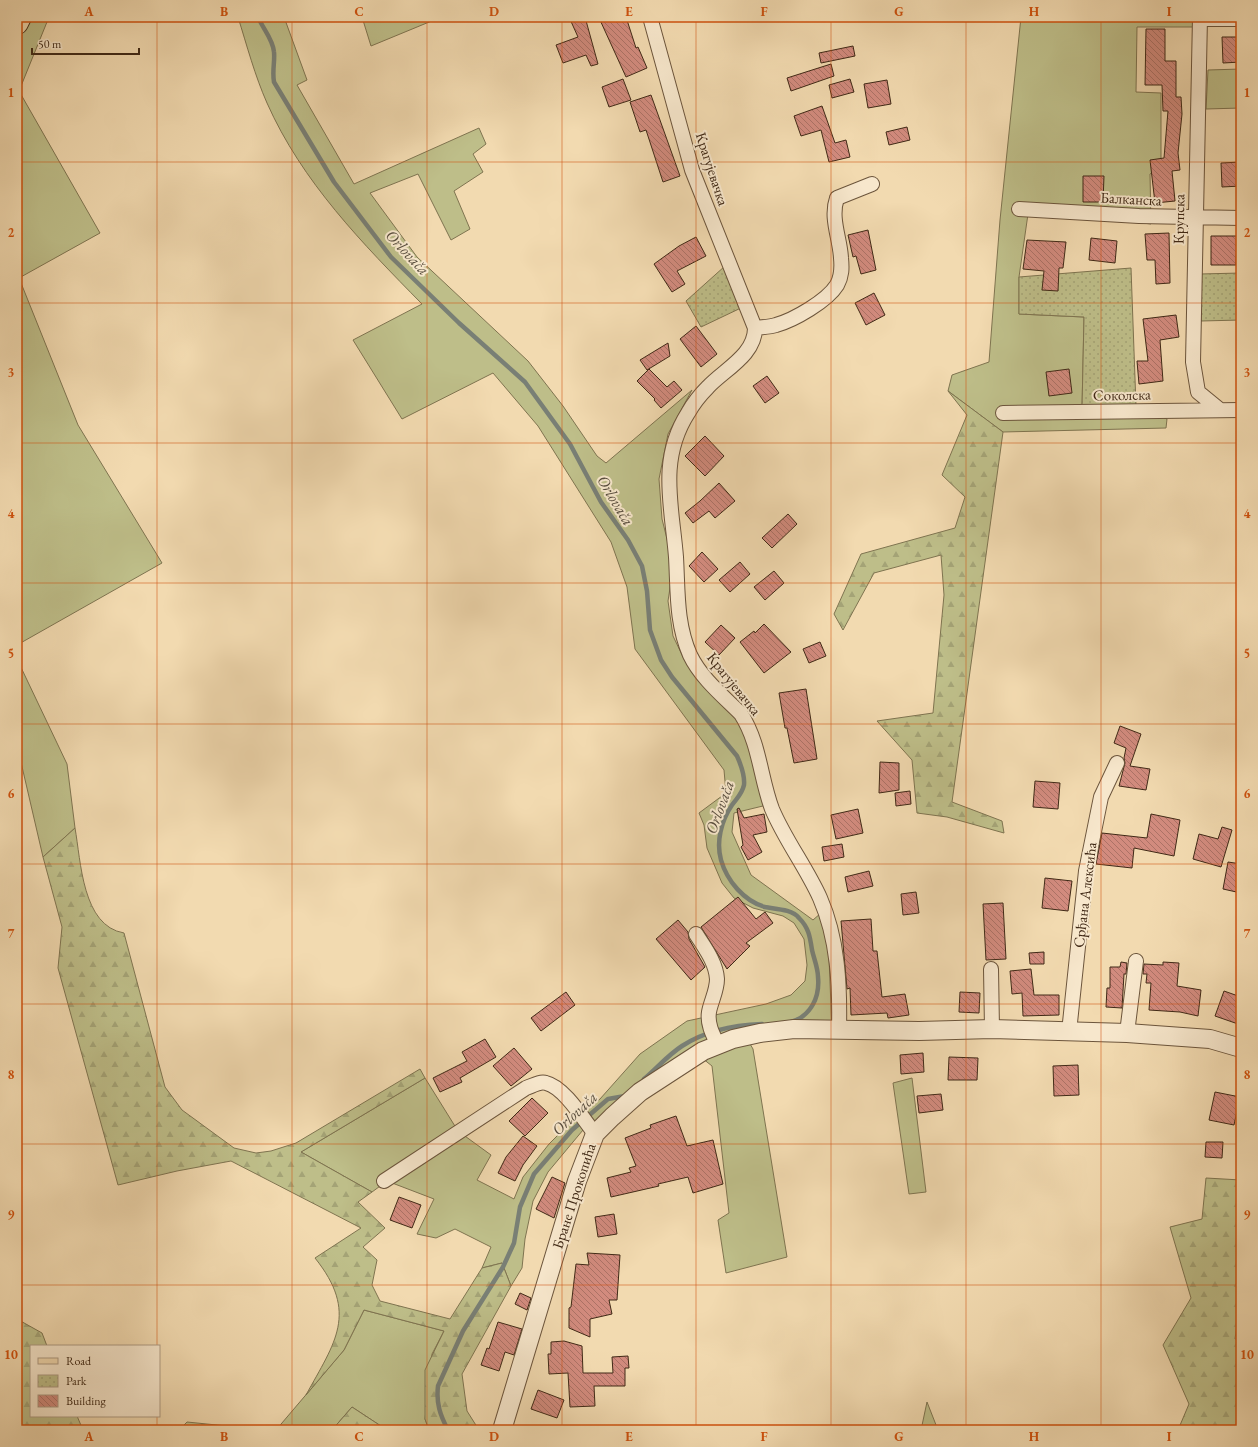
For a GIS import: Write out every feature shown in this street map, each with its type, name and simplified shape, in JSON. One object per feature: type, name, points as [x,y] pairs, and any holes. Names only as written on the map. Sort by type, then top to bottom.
[{"type":"main road","points":[[17,23],[20,17]]},
{"type":"street","name":"Крагујевачка","points":[[650,17],[692,170],[755,328],[753,344],[698,398],[679,428],[673,446],[668,486],[675,547],[678,615],[682,635],[696,666],[741,714],[746,722],[759,754],[773,810],[819,897],[829,922],[838,966],[838,1029]]},
{"type":"street","points":[[1200,18],[1241,19]]},
{"type":"street","name":"Крупска","points":[[1200,18],[1193,362],[1198,392],[1220,410]]},
{"type":"street","points":[[755,328],[776,325],[793,318],[829,295],[837,285],[842,273],[834,215],[837,198],[872,184]]},
{"type":"street","name":"Балканска","points":[[1019,210],[1196,218],[1241,218]]},
{"type":"street","name":"Соколска","points":[[1003,413],[1241,410]]},
{"type":"street","name":"Срђана Алексића","points":[[1069,1032],[1086,870],[1101,797],[1117,763]]},
{"type":"street","points":[[696,934],[711,957],[717,978],[709,1020],[716,1040]]},
{"type":"street","points":[[1127,1033],[1136,961]]},
{"type":"street","points":[[991,969],[992,1029]]},
{"type":"street","name":"Бране Прокопића","points":[[502,1430],[577,1181],[590,1128],[612,1117],[640,1092],[697,1055],[716,1040],[733,1039],[760,1033],[794,1029],[838,1029]]},
{"type":"street","points":[[838,1029],[919,1031],[992,1029],[1127,1033],[1210,1039],[1241,1048]]},
{"type":"street","points":[[384,1181],[526,1088],[536,1084],[545,1082],[553,1086],[573,1105],[590,1128]]},
{"type":"green space","points":[[29,17],[49,17],[19,91],[100,233],[19,278],[78,425],[162,563],[17,645],[17,45]]},
{"type":"green space","points":[[238,17],[284,17],[307,80],[297,85],[354,184],[479,128],[486,144],[473,154],[483,172],[454,191],[470,229],[451,240],[418,174],[370,193],[417,257],[528,361],[563,406],[597,456],[606,463],[692,390],[668,434],[659,479],[662,519],[670,551],[672,575],[668,601],[673,636],[685,661],[740,722],[752,744],[767,805],[734,813],[732,832],[751,875],[813,920],[821,913],[828,933],[832,1031],[746,1037],[753,1049],[787,1257],[726,1273],[718,1220],[729,1213],[712,1066],[697,1054],[583,1130],[548,1172],[533,1201],[525,1239],[522,1268],[511,1286],[502,1263],[482,1268],[491,1247],[455,1229],[436,1238],[417,1234],[434,1199],[387,1181],[372,1192],[301,1152],[425,1078],[458,1131],[491,1155],[477,1180],[514,1199],[523,1177],[549,1144],[566,1127],[600,1099],[640,1054],[687,1021],[766,1004],[791,995],[805,981],[807,965],[804,939],[794,923],[783,916],[753,908],[734,898],[722,883],[707,848],[704,825],[699,813],[726,793],[724,770],[635,649],[627,587],[611,542],[538,426],[493,373],[402,419],[353,340],[422,304],[356,235],[316,185],[298,159],[281,132],[267,103],[251,61]]},
{"type":"green space","points":[[362,17],[433,17],[434,20],[371,46]]},
{"type":"green space","points":[[1021,17],[1193,17],[1194,27],[1137,27],[1136,92],[1161,93],[1161,166],[1150,174],[1151,224],[1103,218],[1028,214],[1019,277],[1019,314],[1084,317],[1082,408],[1136,406],[1167,419],[1166,428],[1003,432],[948,391],[952,375],[989,362],[1000,220]]},
{"type":"green space","points":[[1241,69],[1241,108],[1206,109],[1208,70]]},
{"type":"green space","points":[[725,266],[743,307],[701,327],[686,301]]},
{"type":"green space","points":[[1131,268],[1136,406],[1082,408],[1084,317],[1019,314],[1019,277]]},
{"type":"green space","points":[[1241,273],[1241,320],[1201,321],[1200,274]]},
{"type":"green space","points":[[948,391],[1003,432],[952,802],[1002,821],[1004,833],[947,817],[917,813],[912,760],[877,721],[933,713],[944,595],[941,555],[874,573],[843,630],[834,614],[861,554],[955,528],[965,497],[942,475],[967,415]]},
{"type":"green space","points":[[17,659],[67,764],[75,828],[43,857],[17,745]]},
{"type":"green space","points":[[75,828],[82,874],[92,905],[99,918],[110,928],[124,933],[165,1087],[182,1110],[234,1148],[256,1153],[271,1151],[296,1143],[420,1069],[425,1078],[301,1152],[372,1192],[358,1202],[385,1228],[363,1247],[377,1260],[372,1285],[380,1301],[450,1319],[482,1268],[502,1263],[511,1286],[462,1374],[467,1411],[479,1430],[429,1430],[425,1419],[425,1370],[444,1331],[364,1310],[344,1350],[306,1395],[333,1343],[338,1327],[339,1312],[336,1295],[328,1278],[315,1258],[361,1228],[231,1161],[177,1171],[118,1185],[58,968],[62,927],[43,857]]},
{"type":"green space","points":[[912,1078],[926,1192],[909,1194],[893,1083]]},
{"type":"green space","points":[[1206,1178],[1241,1180],[1241,1294],[1235,1339],[1241,1338],[1241,1430],[1178,1430],[1189,1404],[1163,1345],[1191,1298],[1170,1227],[1202,1219]]},
{"type":"green space","points":[[364,1310],[444,1331],[432,1354],[425,1419],[429,1430],[387,1430],[352,1407],[332,1430],[276,1430],[344,1350]]},
{"type":"green space","points":[[17,1319],[42,1333],[47,1345],[30,1345],[30,1417],[77,1417],[83,1430],[17,1430]]},
{"type":"green space","points":[[927,1402],[938,1430],[921,1430]]},
{"type":"green space","points":[[352,1407],[387,1430],[332,1430]]},
{"type":"green space","points":[[187,1422],[266,1430],[179,1430]]},
{"type":"building","points":[[569,17],[585,17],[598,64],[591,66],[586,55],[563,63],[556,45],[578,37]]},
{"type":"building","points":[[610,17],[626,17],[636,48],[638,47],[647,68],[626,77],[600,20]]},
{"type":"building","points":[[1146,29],[1165,29],[1165,61],[1176,61],[1176,97],[1181,97],[1182,114],[1178,153],[1180,170],[1172,171],[1175,201],[1155,203],[1150,160],[1164,158],[1168,111],[1163,111],[1162,85],[1145,85]]},
{"type":"building","points":[[1222,37],[1241,37],[1241,62],[1223,63]]},
{"type":"building","points":[[853,46],[855,56],[821,63],[819,53]]},
{"type":"building","points":[[831,64],[834,76],[791,91],[787,78]]},
{"type":"building","points":[[623,79],[631,100],[609,107],[602,87]]},
{"type":"building","points":[[850,79],[854,92],[832,98],[829,85]]},
{"type":"building","points":[[887,80],[891,104],[868,108],[864,84]]},
{"type":"building","points":[[651,95],[680,176],[663,182],[646,130],[640,132],[630,102]]},
{"type":"building","points":[[822,106],[835,143],[846,140],[850,157],[829,162],[821,130],[801,136],[794,116]]},
{"type":"building","points":[[907,127],[910,140],[889,145],[886,132]]},
{"type":"building","points":[[1241,162],[1241,186],[1222,187],[1221,163]]},
{"type":"building","points":[[1083,176],[1104,176],[1103,202],[1083,202]]},
{"type":"building","points":[[868,230],[876,270],[861,274],[856,256],[853,257],[848,235]]},
{"type":"building","points":[[1169,233],[1170,283],[1156,284],[1155,260],[1147,260],[1145,234]]},
{"type":"building","points":[[1211,236],[1237,236],[1236,265],[1211,265]]},
{"type":"building","points":[[696,237],[706,256],[677,271],[685,284],[672,292],[654,264],[679,246]]},
{"type":"building","points":[[1091,238],[1117,241],[1115,263],[1089,260]]},
{"type":"building","points":[[1027,240],[1066,242],[1063,268],[1059,268],[1058,291],[1042,290],[1044,271],[1023,269]]},
{"type":"building","points":[[874,293],[885,315],[866,325],[855,303]]},
{"type":"building","points":[[1176,315],[1179,337],[1160,340],[1163,381],[1139,384],[1137,361],[1148,361],[1143,319]]},
{"type":"building","points":[[696,326],[717,354],[701,367],[680,339]]},
{"type":"building","points":[[668,343],[670,356],[647,370],[640,360]]},
{"type":"building","points":[[649,369],[667,387],[674,381],[682,390],[661,408],[654,400],[655,399],[637,381]]},
{"type":"building","points":[[1069,369],[1072,393],[1049,396],[1046,372]]},
{"type":"building","points":[[767,376],[779,393],[765,403],[753,386]]},
{"type":"building","points":[[705,436],[724,456],[705,476],[685,456]]},
{"type":"building","points":[[719,483],[735,501],[715,518],[709,511],[693,523],[685,513]]},
{"type":"building","points":[[788,514],[797,524],[772,548],[762,538]]},
{"type":"building","points":[[702,552],[718,569],[704,582],[689,566]]},
{"type":"building","points":[[740,562],[750,574],[730,592],[719,580]]},
{"type":"building","points":[[774,571],[784,583],[765,600],[754,587]]},
{"type":"building","points":[[764,624],[791,652],[764,673],[740,642],[754,631],[755,633]]},
{"type":"building","points":[[721,625],[735,638],[719,655],[705,642]]},
{"type":"building","points":[[820,642],[826,656],[809,663],[803,649]]},
{"type":"building","points":[[806,689],[817,759],[794,763],[787,728],[785,728],[779,693]]},
{"type":"building","points":[[1120,726],[1141,734],[1130,766],[1150,769],[1146,790],[1119,786],[1125,763],[1124,758],[1126,748],[1114,743]]},
{"type":"building","points":[[880,762],[899,763],[899,790],[879,793]]},
{"type":"building","points":[[1035,781],[1060,783],[1058,809],[1033,807]]},
{"type":"building","points":[[910,791],[911,804],[896,806],[895,793]]},
{"type":"building","points":[[739,808],[744,818],[764,814],[767,832],[753,835],[762,852],[748,860],[741,847],[743,845],[737,809]]},
{"type":"building","points":[[858,809],[863,833],[836,839],[831,815]]},
{"type":"building","points":[[1151,814],[1180,820],[1174,856],[1134,848],[1132,868],[1096,864],[1102,833],[1147,838]]},
{"type":"building","points":[[1222,827],[1232,830],[1221,867],[1193,859],[1199,834],[1218,839]]},
{"type":"building","points":[[842,844],[844,857],[824,861],[822,847]]},
{"type":"building","points":[[1228,862],[1241,864],[1241,893],[1223,889]]},
{"type":"building","points":[[869,871],[873,886],[848,892],[845,877]]},
{"type":"building","points":[[1045,878],[1072,881],[1068,911],[1042,908]]},
{"type":"building","points":[[916,892],[919,913],[903,915],[901,894]]},
{"type":"building","points":[[738,897],[756,919],[765,912],[773,923],[746,943],[750,946],[727,969],[701,927]]},
{"type":"building","points":[[1003,903],[1006,959],[986,960],[983,904]]},
{"type":"building","points":[[871,919],[873,951],[877,951],[882,997],[905,994],[909,1015],[888,1018],[887,1013],[851,1015],[850,988],[847,989],[841,921]]},
{"type":"building","points":[[678,920],[688,932],[689,939],[705,967],[691,980],[656,939]]},
{"type":"building","points":[[1044,952],[1044,964],[1030,964],[1029,953]]},
{"type":"building","points":[[1121,962],[1127,963],[1126,974],[1124,974],[1122,1008],[1106,1007],[1107,988],[1110,988],[1110,967],[1120,967]]},
{"type":"building","points":[[1163,962],[1179,963],[1177,986],[1201,990],[1198,1016],[1180,1012],[1149,1010],[1151,983],[1146,983],[1147,974],[1143,974],[1144,964],[1163,965]]},
{"type":"building","points":[[1031,969],[1034,995],[1059,995],[1059,1015],[1023,1016],[1022,993],[1012,994],[1010,971]]},
{"type":"building","points":[[1224,991],[1241,997],[1241,1025],[1215,1016]]},
{"type":"building","points":[[566,992],[575,1005],[541,1031],[531,1018]]},
{"type":"building","points":[[960,992],[980,993],[979,1013],[959,1012]]},
{"type":"building","points":[[485,1039],[496,1057],[460,1078],[462,1082],[440,1092],[433,1078],[467,1061],[462,1052]]},
{"type":"building","points":[[514,1048],[532,1069],[511,1086],[493,1066]]},
{"type":"building","points":[[923,1053],[924,1072],[901,1074],[900,1055]]},
{"type":"building","points":[[949,1057],[978,1058],[977,1080],[948,1080]]},
{"type":"building","points":[[1078,1065],[1079,1095],[1054,1096],[1053,1066]]},
{"type":"building","points":[[1215,1092],[1240,1097],[1234,1125],[1209,1120]]},
{"type":"building","points":[[941,1094],[943,1110],[919,1113],[917,1096]]},
{"type":"building","points":[[532,1098],[548,1113],[525,1136],[509,1121]]},
{"type":"building","points":[[676,1116],[687,1146],[713,1140],[723,1184],[693,1193],[688,1177],[658,1184],[659,1186],[611,1197],[607,1178],[631,1172],[629,1168],[636,1166],[625,1138],[651,1128],[650,1125]]},
{"type":"building","points":[[523,1136],[537,1146],[523,1165],[515,1181],[498,1173],[506,1157]]},
{"type":"building","points":[[1206,1142],[1223,1142],[1222,1158],[1205,1157]]},
{"type":"building","points":[[552,1177],[565,1183],[554,1218],[536,1209]]},
{"type":"building","points":[[399,1197],[421,1205],[412,1228],[390,1220]]},
{"type":"building","points":[[614,1214],[617,1234],[598,1237],[595,1217]]},
{"type":"building","points":[[587,1253],[620,1255],[617,1300],[609,1300],[612,1314],[590,1319],[590,1337],[569,1328],[569,1308],[571,1307],[576,1264],[589,1265]]},
{"type":"building","points":[[520,1293],[531,1298],[527,1310],[515,1304]]},
{"type":"building","points":[[498,1322],[522,1329],[514,1355],[505,1352],[499,1371],[481,1365],[487,1348],[489,1349]]},
{"type":"building","points":[[564,1341],[582,1346],[583,1373],[613,1373],[612,1357],[628,1356],[629,1368],[625,1368],[625,1386],[594,1386],[595,1406],[570,1407],[568,1373],[549,1374],[548,1354],[551,1354],[551,1342]]},
{"type":"building","points":[[538,1390],[564,1400],[557,1418],[531,1409]]},
{"type":"waterway","name":"Orlovača","points":[[258,17],[270,38],[273,47],[274,82],[334,182],[391,257],[459,323],[525,382],[570,444],[601,502],[628,540],[642,566],[647,591],[650,630],[661,660],[672,677],[737,756],[742,770],[744,778],[743,788],[728,811],[720,832],[719,846],[721,860],[727,875],[737,889],[750,900],[765,907],[783,910],[796,915],[805,925],[811,941],[817,970],[818,984],[816,998],[813,1005],[804,1015],[791,1022]]},
{"type":"waterway","name":"Orlovača","points":[[644,1079],[682,1046],[700,1036],[730,1027],[762,1024]]},
{"type":"waterway","name":"Orlovača","points":[[448,1430],[439,1409],[438,1386],[463,1331],[503,1267],[514,1243],[520,1207],[534,1174],[572,1130],[608,1099],[625,1096]]}]
